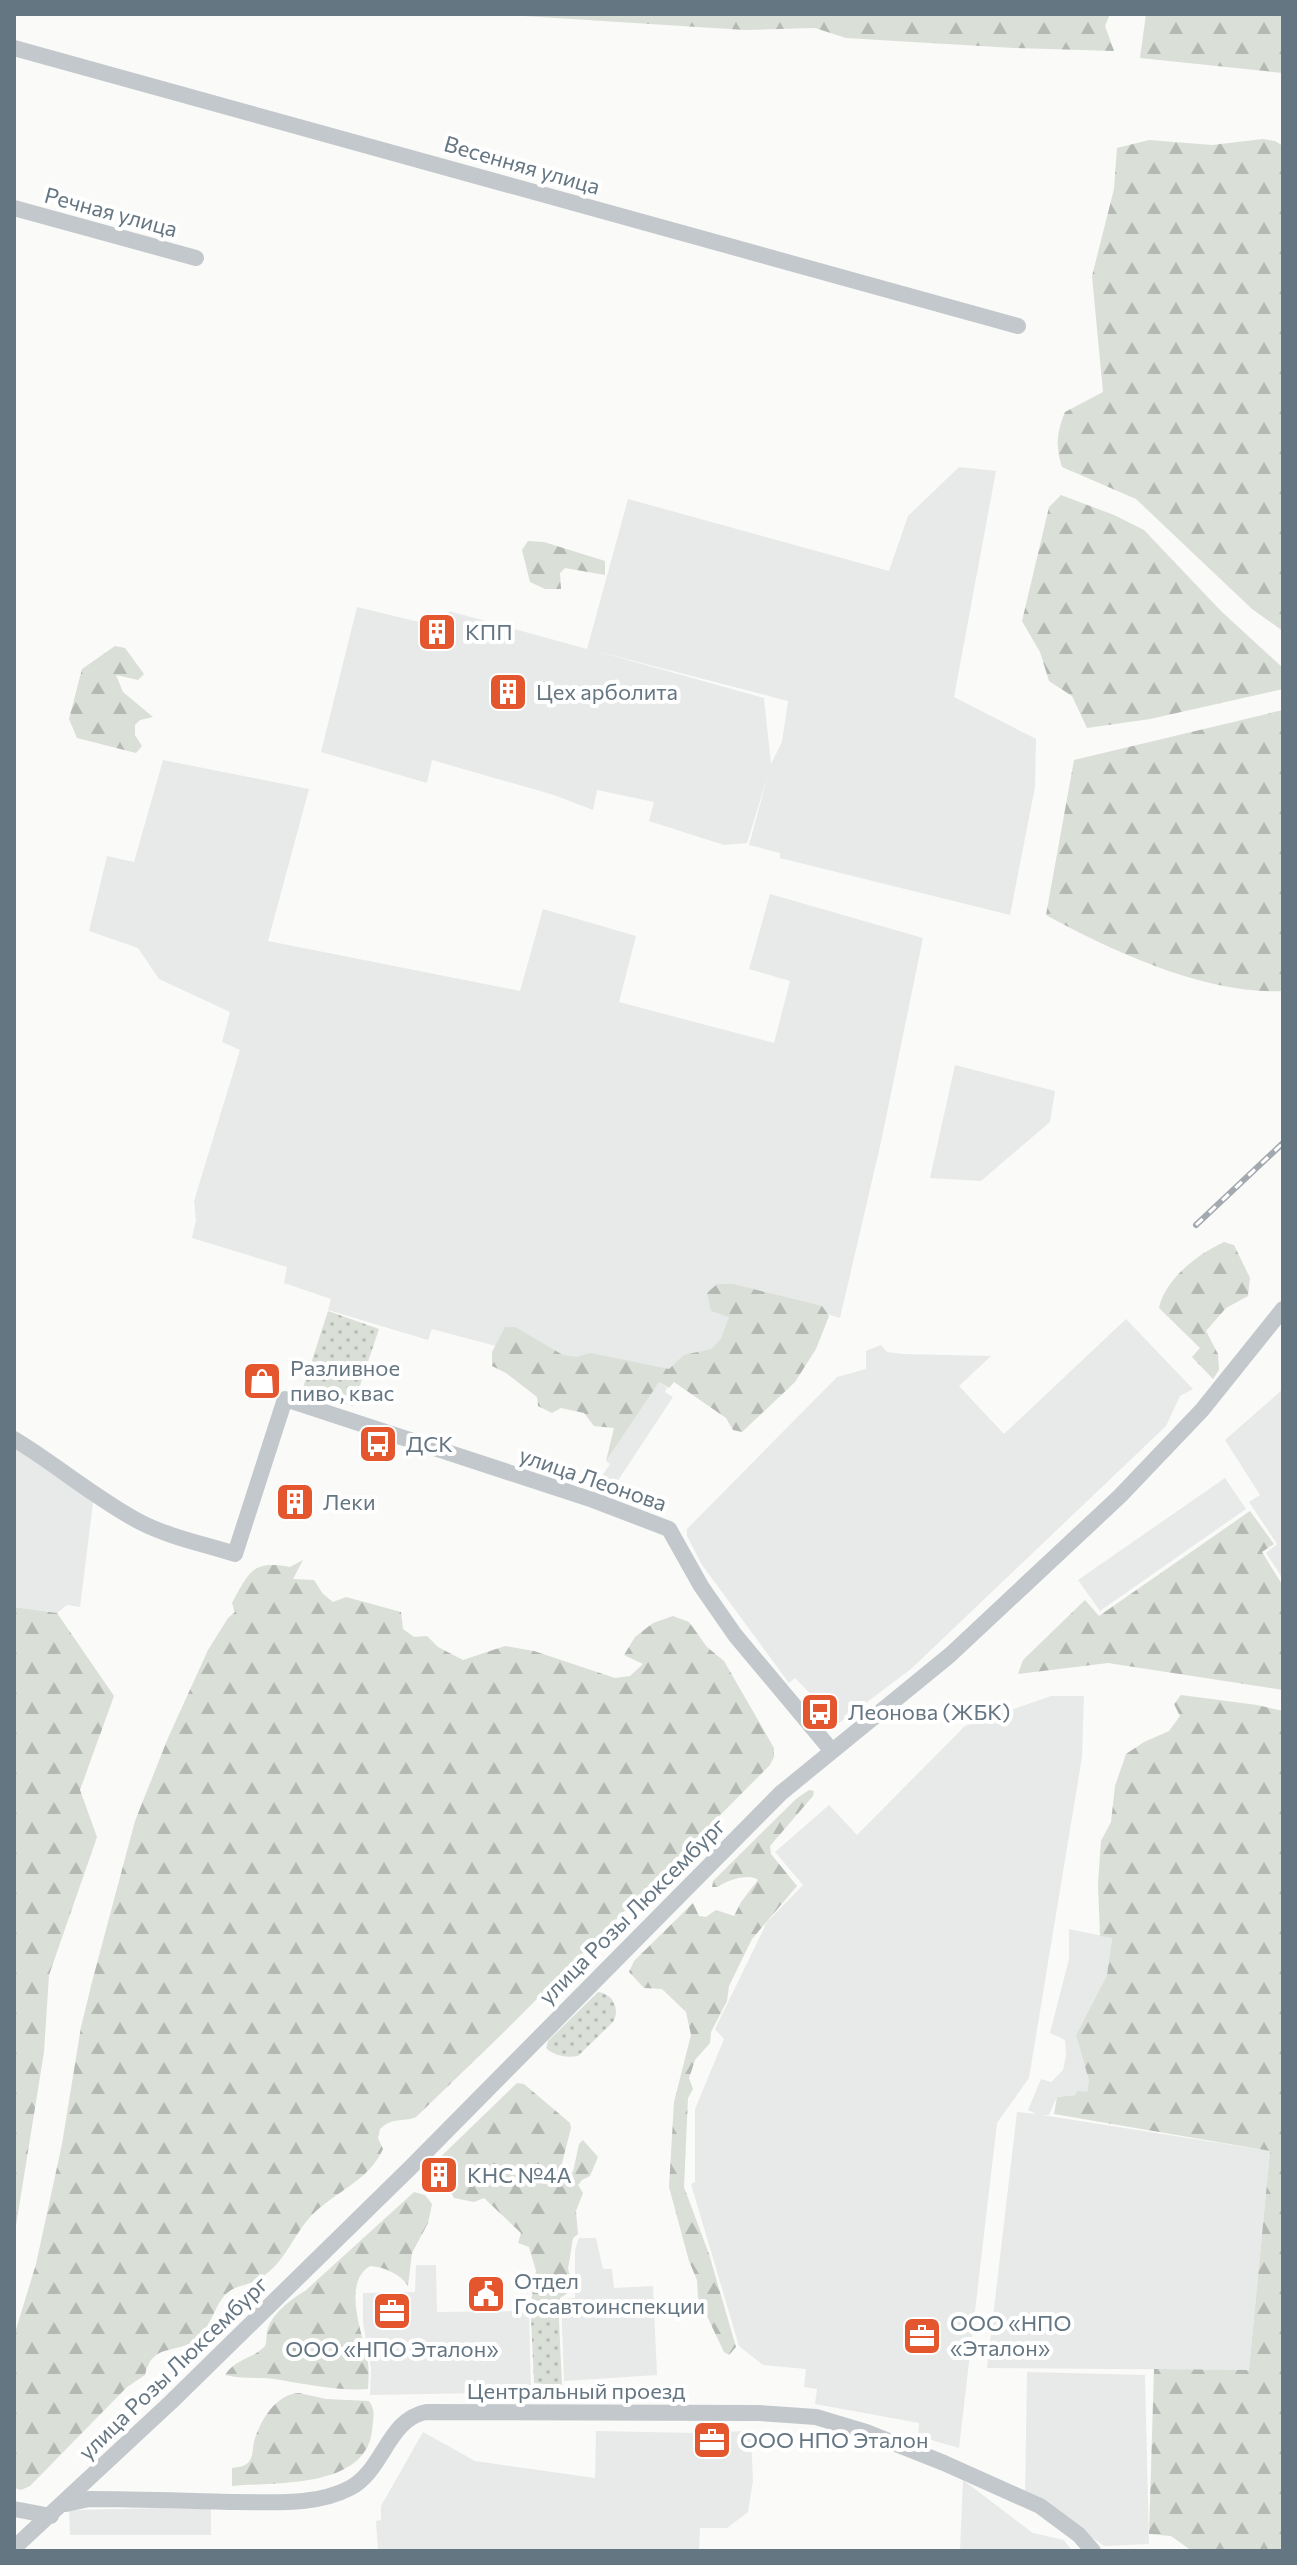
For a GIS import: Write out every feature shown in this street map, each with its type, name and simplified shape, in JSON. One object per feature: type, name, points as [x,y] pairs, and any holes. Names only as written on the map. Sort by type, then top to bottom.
[{"type":"street","name":"Весенняя улица","points":[[14,48],[1018,326]]},
{"type":"street","name":"Речная улица","points":[[14,208],[196,258]]},
{"type":"street","name":"улица Розы Люксембург","points":[[14,2548],[410,2168],[781,1793],[950,1655],[1147,1470],[1217,1393],[1283,1309]]},
{"type":"street","name":"улица Леонова","points":[[14,1439],[43,1457],[76,1484],[141,1522],[235,1554],[285,1399],[593,1500],[669,1529],[701,1586],[735,1635],[832,1751]]},
{"type":"street","name":"Центральный проезд","points":[[56,2510],[89,2499],[288,2502],[323,2497],[352,2487],[377,2463],[402,2424],[426,2412],[769,2413],[816,2417],[839,2423],[944,2463],[1040,2506],[1079,2535],[1093,2551]]},
{"type":"street","points":[[14,2509],[56,2510]]},
{"type":"shaded area","points":[[959,467],[996,471],[954,697],[1036,739],[1035,787],[1010,915],[780,858],[780,853],[749,845],[768,775],[747,843],[724,845],[649,821],[654,802],[597,790],[593,810],[554,795],[432,760],[427,783],[321,752],[357,607],[444,628],[449,611],[587,649],[628,499],[889,571],[908,516]],"holes":[[[592,650],[788,701],[782,742],[771,764],[764,698]]]},
{"type":"shaded area","points":[[163,760],[309,789],[268,941],[520,991],[543,909],[636,936],[619,1002],[774,1043],[790,981],[749,969],[770,894],[923,938],[881,1142],[840,1318],[821,1312],[695,1371],[659,1382],[667,1388],[665,1392],[673,1397],[609,1494],[596,1485],[610,1464],[606,1461],[654,1388],[432,1329],[428,1340],[328,1310],[331,1299],[284,1283],[287,1267],[192,1238],[196,1220],[194,1201],[240,1050],[222,1042],[230,1012],[159,979],[138,948],[89,931],[107,856],[134,862]]},
{"type":"shaded area","points":[[955,1065],[1055,1091],[1050,1122],[981,1181],[930,1178]]},
{"type":"shaded area","points":[[1126,1319],[1193,1389],[1180,1396],[1166,1426],[911,1669],[839,1723],[795,1678],[789,1683],[702,1565],[687,1536],[687,1529],[837,1377],[866,1369],[866,1351],[881,1345],[887,1352],[903,1354],[991,1356],[959,1386],[1004,1434]]},
{"type":"shaded area","points":[[1283,1389],[1283,1579],[1266,1553],[1277,1544],[1249,1502],[1260,1495],[1225,1440]]},
{"type":"shaded area","points":[[14,1439],[94,1495],[80,1607],[67,1605],[57,1613],[14,1607]]},
{"type":"shaded area","points":[[1225,1478],[1246,1509],[1100,1611],[1078,1580]]},
{"type":"shaded area","points":[[1051,1696],[1084,1696],[1082,1757],[1029,2078],[997,2123],[959,2448],[918,2436],[919,2423],[815,2404],[817,2389],[804,2387],[806,2369],[763,2365],[739,2346],[691,2184],[695,2182],[695,2109],[724,2039],[715,2029],[767,1922],[803,1885],[775,1852],[829,1805],[857,1835],[965,1726]]},
{"type":"shaded area","points":[[1069,1929],[1112,1938],[1107,1975],[1076,2035],[1089,2082],[1087,2093],[1057,2097],[1049,2115],[1042,2115],[1270,2151],[1249,2370],[987,2368],[1017,2112],[1036,2114],[1028,2110],[1041,2079],[1051,2082],[1063,2070],[1066,2055],[1065,2040],[1050,2033],[1069,1959]]},
{"type":"shaded area","points":[[579,2238],[596,2238],[603,2269],[612,2269],[614,2288],[653,2286],[657,2375],[564,2381],[561,2299],[575,2298],[575,2250]]},
{"type":"shaded area","points":[[416,2265],[436,2265],[437,2312],[529,2311],[531,2392],[370,2395],[371,2368],[363,2323],[363,2293],[415,2292]]},
{"type":"shaded area","points":[[1027,2372],[1145,2375],[1149,2544],[1104,2546],[1049,2507],[1025,2495]]},
{"type":"shaded area","points":[[596,2431],[744,2431],[744,2436],[751,2436],[753,2481],[748,2512],[727,2528],[700,2528],[699,2551],[378,2551],[376,2521],[381,2520],[381,2506],[423,2432],[475,2461],[595,2478]]},
{"type":"shaded area","points":[[963,2480],[1033,2533],[1064,2540],[1072,2551],[960,2551]]},
{"type":"shaded area","points":[[211,2507],[211,2535],[70,2535],[69,2510]]},
{"type":"green space","points":[[492,14],[1110,14],[1105,26],[1114,51],[846,38],[815,28],[745,30]]},
{"type":"green space","points":[[1146,14],[1283,14],[1283,73],[1140,58]]},
{"type":"green space","points":[[1263,139],[1283,146],[1283,631],[1252,609],[1136,499],[1062,467],[1058,446],[1065,412],[1103,392],[1092,276],[1114,189],[1117,148],[1149,140],[1212,145]]},
{"type":"green space","points":[[1061,495],[1144,530],[1221,611],[1283,668],[1283,689],[1150,719],[1087,728],[1072,696],[1049,681],[1040,652],[1022,621],[1049,507]]},
{"type":"green space","points":[[528,541],[544,542],[605,561],[605,575],[565,568],[560,573],[561,589],[545,589],[530,582],[522,550]]},
{"type":"green space","points":[[115,646],[125,648],[144,674],[138,680],[116,675],[123,692],[153,717],[140,720],[135,725],[135,735],[142,746],[136,753],[77,738],[69,719],[82,669]]},
{"type":"green space","points":[[1283,710],[1283,991],[1223,986],[1160,968],[1100,943],[1046,915],[1074,760]]},
{"type":"green space","points":[[1224,1242],[1234,1245],[1250,1278],[1248,1296],[1226,1308],[1206,1331],[1218,1354],[1219,1370],[1213,1379],[1192,1357],[1200,1348],[1159,1308],[1162,1297],[1175,1278],[1204,1253]]},
{"type":"green space","points":[[717,1284],[733,1284],[822,1306],[829,1316],[816,1349],[795,1382],[742,1432],[733,1430],[726,1418],[674,1382],[669,1388],[659,1382],[606,1461],[614,1428],[594,1426],[584,1413],[561,1408],[552,1413],[538,1406],[537,1397],[492,1366],[492,1352],[505,1327],[515,1327],[563,1355],[577,1357],[590,1353],[669,1369],[684,1355],[711,1349],[721,1339],[729,1317],[711,1311],[707,1293]]},
{"type":"green space","points":[[328,1311],[379,1329],[353,1406],[303,1388]]},
{"type":"green space","points":[[1250,1511],[1274,1544],[1262,1552],[1283,1586],[1283,1690],[1108,1663],[1018,1674],[1023,1660],[1085,1600],[1099,1616]]},
{"type":"green space","points":[[303,1560],[293,1579],[314,1580],[333,1602],[346,1597],[401,1612],[403,1629],[414,1637],[427,1636],[438,1647],[463,1660],[505,1646],[534,1651],[615,1678],[630,1676],[643,1664],[624,1655],[635,1637],[653,1623],[673,1616],[689,1622],[707,1647],[724,1661],[774,1748],[774,1757],[770,1765],[416,2117],[394,2121],[380,2129],[378,2138],[383,2149],[377,2160],[360,2178],[311,2216],[270,2271],[227,2293],[197,2339],[159,2353],[148,2365],[145,2375],[127,2387],[30,2486],[21,2490],[14,2488],[14,2336],[36,2264],[62,2144],[81,2027],[135,1821],[208,1650],[235,1612],[232,1603],[243,1583],[259,1567],[290,1567]]},
{"type":"green space","points":[[14,1607],[57,1613],[114,1696],[80,1790],[97,1837],[49,1975],[44,2052],[14,2238]]},
{"type":"green space","points":[[1181,1695],[1283,1711],[1283,2551],[1192,2551],[1171,2536],[1149,2534],[1154,2369],[1249,2370],[1270,2151],[1054,2114],[1057,2097],[1075,2095],[1078,2091],[1087,2092],[1089,2081],[1076,2035],[1107,1975],[1112,1938],[1100,1936],[1098,1884],[1101,1841],[1111,1822],[1115,1786],[1126,1754],[1169,1731],[1180,1716],[1174,1704]]},
{"type":"green space","points":[[809,1790],[814,1791],[813,1796],[770,1846],[771,1854],[797,1886],[752,1939],[729,1986],[727,2001],[711,2032],[710,2043],[695,2060],[689,2078],[693,2089],[688,2098],[684,2187],[709,2254],[736,2347],[729,2355],[724,2352],[698,2297],[697,2280],[669,2187],[674,2102],[691,2035],[686,2012],[662,1989],[644,1988],[629,1972],[634,1961],[693,1903],[699,1916],[706,1917],[716,1910],[734,1916],[758,1880],[738,1878],[718,1887],[712,1887],[713,1881],[796,1799]]},
{"type":"green space","points":[[598,1992],[614,2002],[616,2012],[613,2022],[578,2056],[561,2056],[546,2048],[548,2041]]},
{"type":"green space","points":[[517,2083],[524,2084],[570,2123],[561,2167],[565,2174],[573,2172],[579,2144],[583,2140],[598,2157],[590,2176],[578,2185],[583,2193],[576,2211],[578,2234],[573,2238],[568,2269],[571,2278],[569,2292],[560,2298],[559,2320],[533,2319],[531,2309],[520,2307],[520,2302],[531,2302],[536,2271],[529,2247],[518,2243],[521,2233],[484,2198],[474,2202],[454,2198],[438,2186],[444,2174],[439,2169],[431,2174],[426,2171]]},
{"type":"green space","points":[[414,2192],[425,2195],[432,2204],[428,2223],[412,2253],[408,2286],[392,2272],[370,2266],[357,2284],[356,2308],[368,2360],[368,2389],[225,2375],[234,2365],[265,2346],[269,2326],[282,2308],[305,2291]]},
{"type":"green space","points":[[531,2318],[559,2320],[562,2386],[534,2383]]},
{"type":"green space","points":[[299,2393],[326,2399],[369,2401],[373,2419],[366,2450],[353,2464],[316,2479],[232,2486],[232,2468],[243,2466],[250,2460],[257,2434],[270,2410],[283,2398]]},
{"type":"railway","points":[[1196,1225],[1283,1143]]},
{"type":"place","name":"КПП","points":[[437,632]]},
{"type":"place","name":"Цех арболита","points":[[508,692]]},
{"type":"place","name":"Разливное пиво, квас","points":[[262,1381]]},
{"type":"place","name":"ДСК","points":[[378,1444]]},
{"type":"place","name":"Леки","points":[[295,1502]]},
{"type":"place","name":"Леонова (ЖБК)","points":[[820,1712]]},
{"type":"place","name":"КНС №4А","points":[[439,2175]]},
{"type":"place","name":"Отдел Госавтоинспекции","points":[[486,2294]]},
{"type":"place","name":"ООО «НПО Эталон»","points":[[392,2311]]},
{"type":"place","name":"ООО «НПО «Эталон»","points":[[922,2336]]},
{"type":"place","name":"ООО НПО Эталон","points":[[712,2440]]}]
